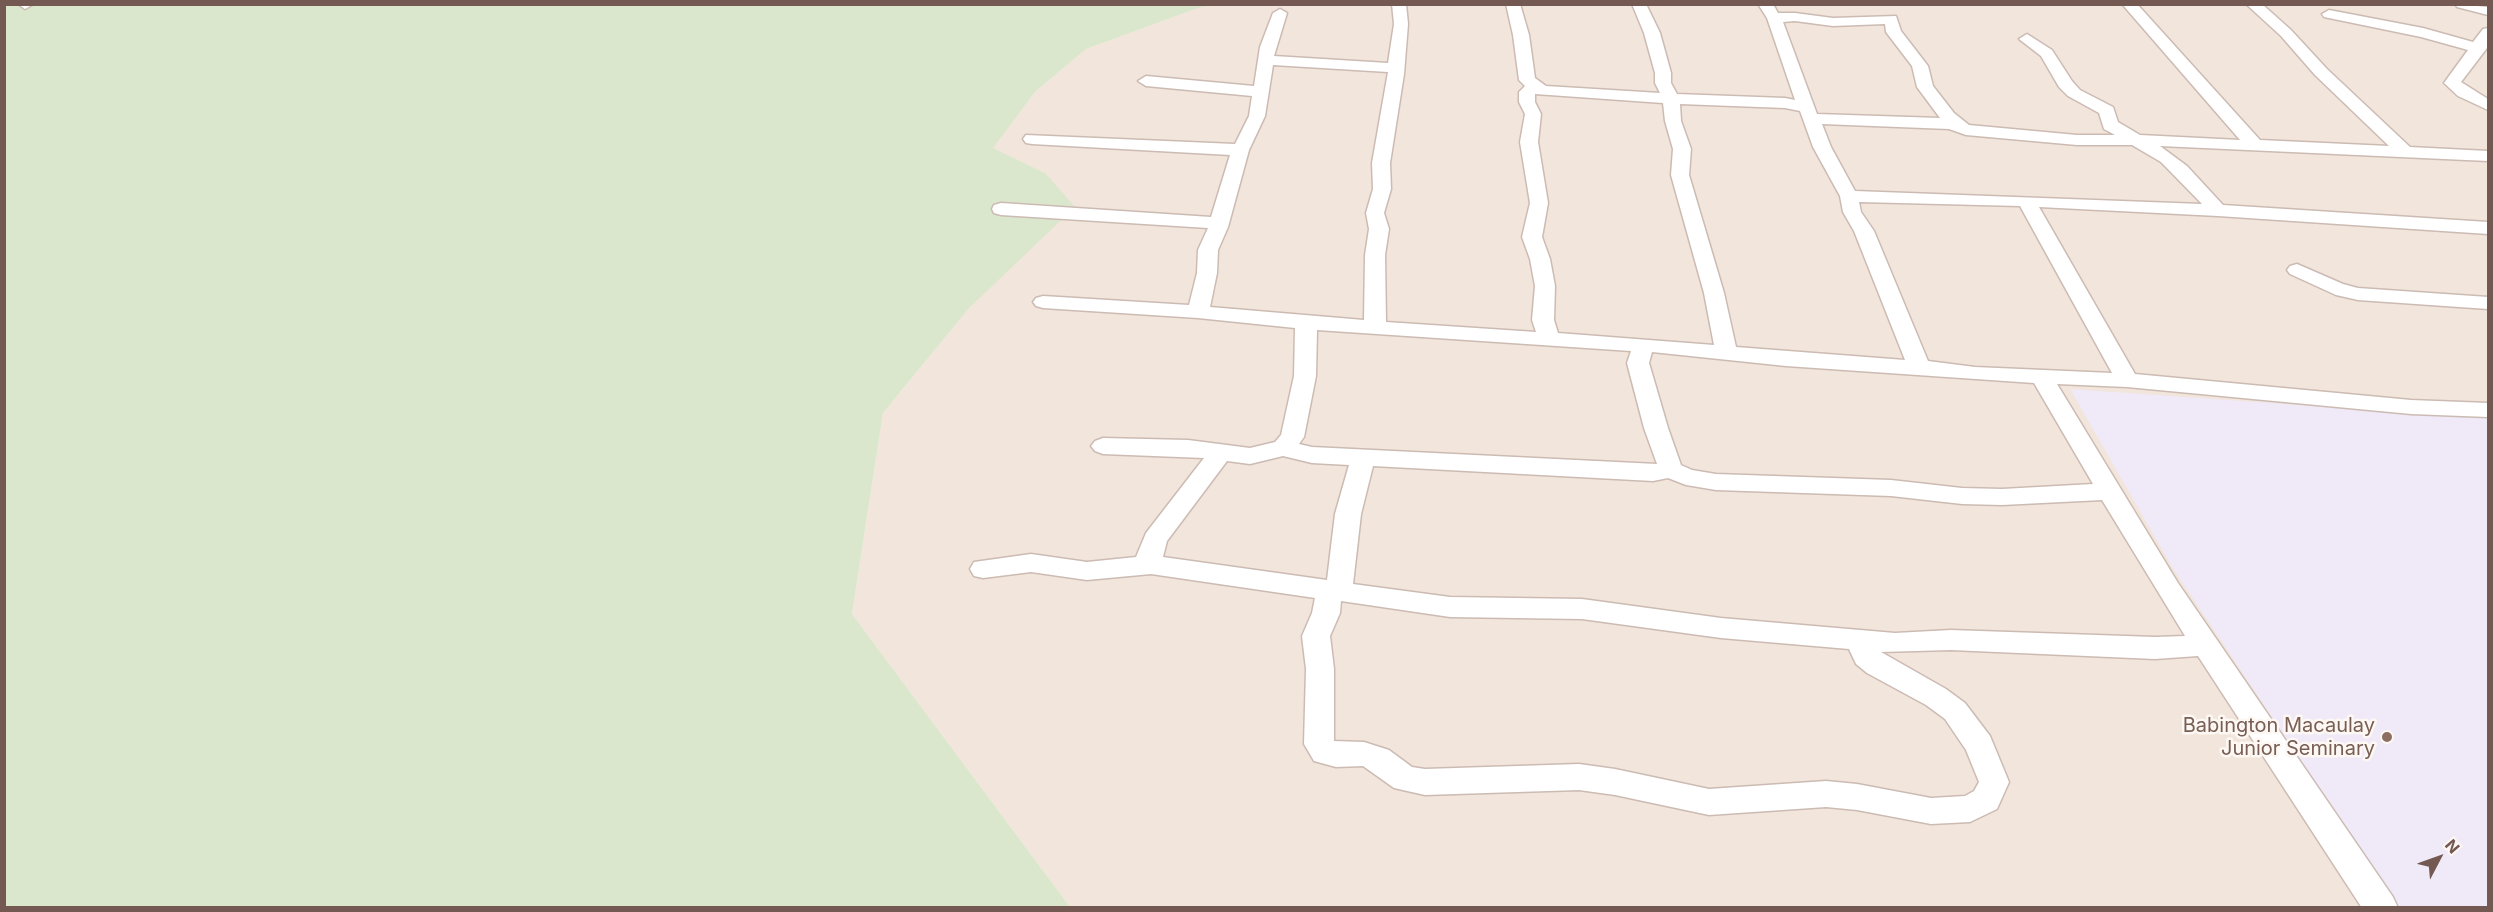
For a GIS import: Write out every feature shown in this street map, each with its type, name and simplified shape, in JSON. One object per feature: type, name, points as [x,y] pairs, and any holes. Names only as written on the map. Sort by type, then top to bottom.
[{"type":"street","points":[[1375,327],[1375,255],[1378,229],[1375,213],[1382,189],[1381,162],[1396,74],[1401,24],[1399,4]]},
{"type":"street","points":[[1513,4],[1521,35],[1527,80],[1542,91],[1785,103],[1808,113],[1952,124],[1965,129],[2077,140],[2134,140],[2488,156]]},
{"type":"street","points":[[1639,4],[1652,33],[1663,73],[1663,83],[1671,97],[1673,122],[1682,149],[1680,175],[1714,293],[1726,351]]},
{"type":"street","points":[[2129,4],[2255,146]]},
{"type":"street","points":[[2253,4],[2286,33],[2321,72],[2406,153]]},
{"type":"street","points":[[2462,4],[2488,11]]},
{"type":"street","points":[[1769,11],[1822,147],[1849,196],[1852,212],[1864,231],[1919,367]]},
{"type":"street","points":[[1769,11],[1833,22],[1891,19],[1894,32],[1920,66],[1925,87],[1948,117],[1956,121],[1952,124]]},
{"type":"street","points":[[1198,312],[1207,273],[1208,250],[1219,224],[1240,150],[1250,134],[1262,92],[1268,47],[1280,13]]},
{"type":"street","points":[[2329,14],[2423,33],[2479,48]]},
{"type":"street","points":[[2488,32],[2479,48],[2452,83],[2464,93],[2488,105]]},
{"type":"street","points":[[2027,39],[2047,53],[2065,84],[2085,101],[2107,111],[2110,125],[2151,148],[2181,170],[2218,210]]},
{"type":"street","points":[[1267,60],[1395,68]]},
{"type":"street","points":[[1146,81],[1262,92]]},
{"type":"street","points":[[1535,87],[1527,92],[1527,102],[1533,114],[1529,142],[1539,203],[1532,237],[1540,259],[1545,286],[1543,320],[1549,338]]},
{"type":"street","points":[[1032,139],[1240,150]]},
{"type":"street","points":[[1849,196],[2218,210],[2488,228]]},
{"type":"street","points":[[2026,201],[2127,380]]},
{"type":"street","points":[[1001,209],[1219,224]]},
{"type":"street","points":[[2297,270],[2336,289],[2358,294],[2488,303]]},
{"type":"street","points":[[1043,302],[1198,312],[1306,323],[1726,351],[1786,359],[1919,367],[2042,378],[2127,380],[2411,407],[2488,410]]},
{"type":"street","points":[[1283,448],[1292,437],[1305,376],[1306,323]]},
{"type":"street","points":[[1644,345],[1638,363],[1669,464],[1668,468]]},
{"type":"street","points":[[2042,378],[2169,590],[2381,908]]},
{"type":"street","points":[[1102,446],[1188,448],[1250,456],[1283,448],[1312,455],[1653,473],[1668,468]]},
{"type":"street","points":[[1151,565],[1149,555],[1155,539],[1220,453]]},
{"type":"street","points":[[1363,458],[1348,514],[1334,592],[1316,636],[1320,669],[1319,744],[1325,752],[1336,755],[1364,754],[1378,759],[1404,779],[1425,782],[1579,777],[1615,782],[1709,802],[1826,794],[1857,797],[1931,811],[1970,809],[1986,800],[1994,782],[1979,745],[1954,711],[1936,697],[1877,665],[1866,656],[1857,640]]},
{"type":"street","points":[[1668,468],[1686,477],[1716,482],[1891,488],[1962,496],[2002,497],[2111,491]]},
{"type":"street","points":[[983,569],[1044,563],[1070,570],[1087,571],[1151,565],[1450,607],[1582,609],[1721,628],[1895,643],[1951,640],[2155,648],[2207,645]]},
{"type":"shaded area","points":[[1220,4],[2488,5],[2488,907],[1070,907],[852,614],[883,413],[970,307],[1045,173],[992,148],[1035,92],[1086,49],[1201,7]]},
{"type":"shaded area","name":"Babington Macaulay Junior Seminary","points":[[2070,389],[2488,418],[2488,907],[2398,907],[2172,567]]},
{"type":"green space","points":[[4,5],[1220,5],[1201,7],[1086,49],[1035,92],[993,148],[1045,173],[1075,207],[970,307],[883,413],[852,614],[1070,907],[5,907]]},
{"type":"place","name":"Babington Macaulay Junior Seminary","points":[[2387,737]]}]
